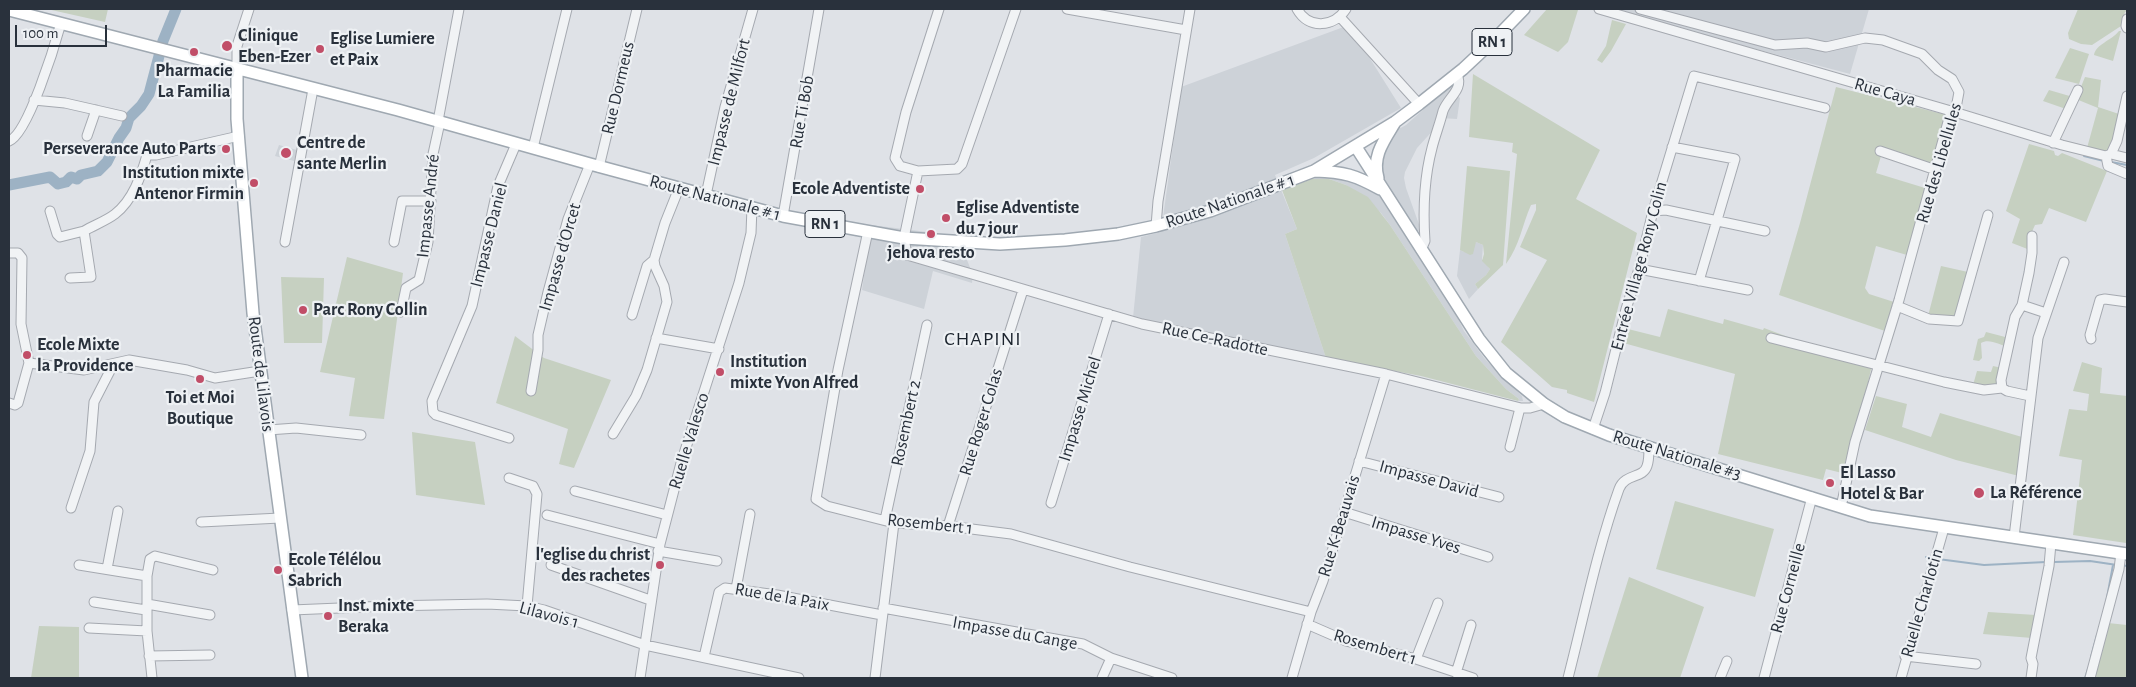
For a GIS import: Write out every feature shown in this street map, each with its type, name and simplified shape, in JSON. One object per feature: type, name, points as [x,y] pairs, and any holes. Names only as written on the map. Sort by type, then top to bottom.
[{"type":"main road","name":"Route Nationale # 1","points":[[9,10],[439,122],[594,166],[783,216],[904,238],[975,244],[1032,244],[1118,234],[1156,226],[1210,211],[1314,171],[1356,147],[1419,104],[1494,41],[1524,9]]},
{"type":"main road","name":"Route de Lilavois","points":[[237,69],[239,136],[247,253],[260,371],[302,678]]},
{"type":"main road","points":[[1382,190],[1377,173],[1376,160],[1380,148],[1395,122]]},
{"type":"main road","name":"Route Nationale #3","points":[[1356,147],[1421,250],[1492,356],[1506,373],[1544,404],[1565,417],[1593,429],[1889,520],[2052,543],[2122,560]]},
{"type":"main road","points":[[1314,171],[1339,172],[1351,175],[1382,190]]},
{"type":"street","points":[[237,69],[237,46],[250,9]]},
{"type":"street","name":"Impasse André","points":[[401,312],[406,288],[418,280],[428,242],[433,154],[459,9]]},
{"type":"street","points":[[533,148],[567,9]]},
{"type":"street","name":"Rue Dormeus","points":[[594,166],[637,9]]},
{"type":"street","name":"Impasse de Milfort","points":[[706,195],[725,107],[753,9]]},
{"type":"street","name":"Rue Ti Bob","points":[[783,216],[819,9]]},
{"type":"street","points":[[939,9],[906,112],[895,158],[900,166],[918,171],[952,170],[957,169],[962,164],[1016,9]]},
{"type":"street","points":[[1067,9],[1186,30]]},
{"type":"street","points":[[1156,226],[1158,201],[1190,9]]},
{"type":"street","points":[[1297,9],[1307,20],[1315,24],[1324,24],[1343,13],[1419,104]]},
{"type":"street","name":"Rue Caya","points":[[1600,9],[1952,111],[2053,143],[2127,158]]},
{"type":"street","name":"Rue des Libellules","points":[[1640,9],[1775,45],[1807,43],[1826,47],[1865,38],[1883,40],[1922,54],[1938,70],[1952,79],[1959,92],[1956,108],[1952,111],[1897,306],[1855,442],[1857,456],[1841,506]]},
{"type":"street","points":[[2127,19],[2127,28]]},
{"type":"street","points":[[9,141],[13,140],[23,124],[34,100],[61,23]]},
{"type":"street","points":[[1421,250],[1425,242],[1426,180],[1429,162],[1444,109],[1459,87],[1460,80],[1457,74]]},
{"type":"street","name":"Entrée Village Rony Colin","points":[[1593,429],[1605,393],[1653,211],[1693,78],[1695,76],[1825,108]]},
{"type":"street","points":[[285,242],[313,89]]},
{"type":"street","points":[[2053,143],[2078,90]]},
{"type":"street","points":[[2127,96],[2117,142],[2108,155],[2108,166],[2127,174]]},
{"type":"street","points":[[34,100],[65,103],[122,116]]},
{"type":"street","points":[[87,136],[96,110]]},
{"type":"street","points":[[50,211],[57,234],[60,237],[84,231],[115,214],[127,201],[140,177],[147,155],[156,155],[239,136]]},
{"type":"street","name":"Impasse Daniel","points":[[509,438],[436,415],[433,412],[432,401],[472,306],[498,186],[516,144]]},
{"type":"street","points":[[1672,147],[1734,159],[1699,281]]},
{"type":"street","points":[[1880,151],[1936,170]]},
{"type":"street","name":"Impasse d'Orcet","points":[[531,391],[538,350],[538,335],[568,219],[594,166]]},
{"type":"street","points":[[904,238],[918,171]]},
{"type":"street","points":[[613,434],[636,396],[647,370],[667,302],[664,286],[654,260],[665,223],[679,188]]},
{"type":"street","points":[[394,242],[401,202],[431,201]]},
{"type":"street","name":"Ruelle Valesco","points":[[640,678],[659,548],[681,463],[739,283],[751,233],[752,207]]},
{"type":"street","points":[[1653,211],[1666,210],[1765,231]]},
{"type":"street","points":[[1897,306],[1929,319],[1958,322],[1988,216]]},
{"type":"street","points":[[70,278],[91,277],[84,231]]},
{"type":"street","name":"Rosembert 1","points":[[868,231],[838,370],[816,499],[827,506],[890,522],[948,526],[1011,534],[1130,567],[1311,612]]},
{"type":"street","points":[[2002,388],[2002,373],[2016,317],[2022,305],[2030,266],[2032,236]]},
{"type":"street","name":"Rue Ce-Radotte","points":[[904,238],[906,255],[1142,324],[1520,408],[1530,408],[1544,404]]},
{"type":"street","points":[[9,253],[18,253],[22,258],[21,324],[29,364],[18,404],[9,403]]},
{"type":"street","points":[[632,315],[647,266],[654,260]]},
{"type":"street","points":[[2014,537],[2038,338],[2064,262]]},
{"type":"street","points":[[1639,269],[1748,290]]},
{"type":"street","name":"Rue Roger Colas","points":[[948,526],[1023,290]]},
{"type":"street","points":[[2091,339],[2090,335],[2100,300],[2127,302]]},
{"type":"street","points":[[2022,305],[2046,313]]},
{"type":"street","name":"Impasse Michel","points":[[1051,503],[1109,314]]},
{"type":"street","name":"Rosembert 2","points":[[875,678],[883,612],[890,522],[927,325]]},
{"type":"street","points":[[656,338],[719,348]]},
{"type":"street","points":[[1771,338],[1984,390],[2002,388],[2030,396]]},
{"type":"street","points":[[29,364],[84,370],[129,360],[187,370],[215,378],[260,371]]},
{"type":"street","points":[[71,508],[90,452],[94,402],[113,365]]},
{"type":"street","name":"Rue K-Beauvais","points":[[1292,678],[1307,624],[1323,581],[1384,379]]},
{"type":"street","points":[[1510,447],[1520,408]]},
{"type":"street","points":[[268,430],[296,428],[361,435]]},
{"type":"street","points":[[1568,678],[1620,488],[1628,478],[1644,471],[1647,467],[1650,447]]},
{"type":"street","name":"Impasse David","points":[[1359,461],[1500,498]]},
{"type":"street","points":[[509,478],[533,486],[537,494],[527,606]]},
{"type":"street","points":[[575,491],[667,516]]},
{"type":"street","name":"Rue Corneille","points":[[1764,678],[1812,497]]},
{"type":"street","points":[[107,569],[118,511]]},
{"type":"street","name":"Impasse Yves","points":[[1344,512],[1488,557]]},
{"type":"street","points":[[736,589],[750,514]]},
{"type":"street","points":[[547,515],[659,548],[718,560]]},
{"type":"street","points":[[201,522],[280,518]]},
{"type":"street","name":"Ruelle Charlotin","points":[[1901,678],[1905,656],[1934,566],[1944,528]]},
{"type":"street","points":[[2032,678],[2033,664],[2031,658],[2052,543]]},
{"type":"street","points":[[152,678],[147,631],[147,576],[150,558],[155,556],[213,570]]},
{"type":"street","points":[[2090,678],[2122,560]]},
{"type":"street","points":[[551,564],[650,600]]},
{"type":"street","points":[[79,565],[147,576]]},
{"type":"street","name":"Rue de la Paix","points":[[704,657],[719,592],[725,588],[883,612]]},
{"type":"street","points":[[94,602],[210,615]]},
{"type":"street","name":"Lilavois 1","points":[[292,610],[487,604],[527,606],[544,610],[645,645],[795,678]]},
{"type":"street","points":[[1416,659],[1438,604]]},
{"type":"street","name":"Impasse du Cange","points":[[883,612],[1083,644],[1111,658],[1172,678]]},
{"type":"street","name":"Rosembert 1","points":[[1307,624],[1346,641],[1416,659],[1473,678]]},
{"type":"street","points":[[1456,673],[1471,625]]},
{"type":"street","points":[[89,628],[147,631]]},
{"type":"street","points":[[149,656],[210,655]]},
{"type":"street","points":[[1905,656],[1976,664]]},
{"type":"street","points":[[1102,678],[1111,658]]},
{"type":"street","points":[[1720,678],[1727,661]]},
{"type":"shaded area","points":[[1611,9],[1869,9],[1850,74]]},
{"type":"shaded area","points":[[1349,25],[1401,108],[1314,158],[1275,175],[1297,229],[1285,234],[1326,358],[1133,318],[1141,237],[1161,232],[1181,87]]},
{"type":"shaded area","points":[[1452,84],[1454,86],[1453,92],[1460,98],[1457,119],[1440,118],[1437,126],[1417,148],[1405,172],[1406,188],[1421,230],[1417,232],[1379,171],[1379,162],[1397,130],[1406,125]]},
{"type":"shaded area","name":"Centre de sante Merlin","points":[[279,145],[297,150],[294,161],[275,156]]},
{"type":"shaded area","points":[[1325,174],[1366,185],[1380,197],[1452,306],[1464,331],[1485,359],[1522,396],[1523,401],[1518,401],[1519,399],[1506,389],[1476,356],[1381,213],[1346,185],[1329,179],[1312,179]]},
{"type":"shaded area","points":[[871,225],[952,235],[965,255],[973,275],[972,283],[933,271],[924,309],[862,290]]},
{"type":"shaded area","points":[[1476,242],[1483,245],[1482,259],[1490,269],[1475,284],[1478,289],[1469,299],[1457,276],[1460,250],[1464,252]]},
{"type":"green space","points":[[47,9],[108,9],[105,22]]},
{"type":"green space","points":[[1547,9],[1578,10],[1568,42],[1558,52],[1524,35]]},
{"type":"green space","points":[[2078,9],[2127,9],[2127,11],[2121,26],[2092,45],[2081,44],[2069,39],[2068,33]]},
{"type":"green space","points":[[1612,20],[1626,24],[1602,63],[1597,60],[1606,46]]},
{"type":"green space","points":[[2121,31],[2113,61],[2094,55],[2101,45]]},
{"type":"green space","points":[[2070,48],[2089,54],[2079,84],[2055,78]]},
{"type":"green space","points":[[1473,74],[1600,150],[1576,199],[1637,233],[1594,402],[1567,393],[1567,390],[1552,387],[1501,342],[1547,260],[1520,247],[1536,210],[1536,204],[1531,205],[1518,242],[1506,264],[1517,154],[1512,152],[1513,143],[1469,137]]},
{"type":"green space","points":[[2085,77],[2101,80],[2098,107],[2119,114],[2113,143],[2108,153],[2087,148],[2098,108],[2076,99]]},
{"type":"green space","points":[[1836,87],[1947,115],[1931,171],[1881,156],[1876,173],[1925,188],[1907,255],[1876,246],[1865,288],[1869,294],[1894,302],[1885,331],[1779,295]]},
{"type":"green space","points":[[2049,90],[2073,97],[2066,109],[2043,101]]},
{"type":"green space","points":[[2029,144],[2054,151],[2055,155],[2058,156],[2062,153],[2107,171],[2086,222],[2049,208],[2042,224],[2035,225],[2030,236],[2030,250],[2012,243],[2020,219],[2006,211]]},
{"type":"green space","points":[[1467,166],[1510,171],[1503,265],[1478,289],[1475,284],[1490,269],[1482,261],[1484,254],[1483,245],[1476,242],[1473,254],[1470,255],[1460,250]]},
{"type":"green space","points":[[1312,179],[1329,179],[1346,185],[1368,197],[1390,225],[1476,356],[1506,389],[1519,399],[1518,401],[1421,376],[1326,358],[1285,234],[1297,229],[1282,190]]},
{"type":"green space","points":[[347,257],[403,273],[384,419],[349,416],[355,378],[320,372]]},
{"type":"green space","points":[[1941,266],[1968,272],[1956,318],[1928,316]]},
{"type":"green space","name":"Parc Rony Collin","points":[[281,277],[324,278],[322,343],[284,343]]},
{"type":"green space","points":[[1668,309],[1723,324],[1724,319],[1763,330],[1764,328],[1820,349],[1872,365],[1865,396],[1842,473],[1826,469],[1823,480],[1718,454],[1735,374],[1620,342],[1624,328],[1660,337]]},
{"type":"green space","points":[[1986,332],[2009,338],[2008,347],[1991,342],[1981,343],[1982,358],[1979,361],[1973,360],[1978,339],[1984,337]]},
{"type":"green space","points":[[515,336],[544,358],[611,380],[574,468],[559,464],[568,429],[496,403]]},
{"type":"green space","points":[[2082,362],[2102,368],[2100,393],[2127,396],[2126,543],[2073,535],[2082,460],[2059,456],[2069,409],[2087,411],[2089,394],[2073,391]]},
{"type":"green space","points":[[1993,366],[2002,368],[1996,387],[1973,385],[1977,371],[1991,372]]},
{"type":"green space","points":[[1876,396],[1907,404],[1902,427],[1931,437],[1940,413],[2022,437],[2019,476],[1956,460],[1865,430]]},
{"type":"green space","points":[[412,432],[475,442],[485,505],[416,495]]},
{"type":"green space","points":[[1675,501],[1774,529],[1755,597],[1656,569]]},
{"type":"green space","points":[[1629,577],[1704,607],[1680,678],[1597,678]]},
{"type":"green space","points":[[1988,612],[2036,615],[2032,638],[1983,634]]},
{"type":"green space","points":[[2108,623],[2127,625],[2127,678],[2093,678],[2102,652]]},
{"type":"green space","points":[[39,626],[79,627],[79,678],[31,678]]},
{"type":"waterway","points":[[9,185],[50,177],[58,184],[66,182],[71,177],[77,179],[81,175],[98,171],[107,162],[126,128],[129,118],[141,106],[149,94],[163,41],[176,9]]},
{"type":"waterway","points":[[2084,156],[2104,161]]},
{"type":"waterway","points":[[2111,162],[2127,165]]},
{"type":"waterway","points":[[1926,557],[1933,558]]},
{"type":"waterway","points":[[1938,559],[1984,565],[2046,562]]},
{"type":"waterway","points":[[2054,562],[2090,561],[2117,565]]},
{"type":"waterway","points":[[2106,603],[2113,565]]},
{"type":"waterway","points":[[2121,565],[2127,566]]},
{"type":"waterway","points":[[2091,657],[2097,635]]},
{"type":"waterway","points":[[2085,678],[2088,669]]},
{"type":"place","name":"Clinique Eben-Ezer","points":[[227,46]]},
{"type":"place","name":"Eglise Lumiere et Paix","points":[[320,49]]},
{"type":"place","name":"Pharmacie La Familia","points":[[194,52]]},
{"type":"place","name":"Perseverance Auto Parts","points":[[226,149]]},
{"type":"place","name":"Centre de sante Merlin","points":[[286,153]]},
{"type":"place","name":"Institution mixte Antenor Firmin","points":[[254,183]]},
{"type":"place","name":"Ecole Adventiste","points":[[920,189]]},
{"type":"place","name":"Eglise Adventiste du 7 jour","points":[[946,218]]},
{"type":"place","name":"jehova resto","points":[[931,234]]},
{"type":"place","name":"Parc Rony Collin","points":[[303,310]]},
{"type":"place","name":"Ecole Mixte la Providence","points":[[27,355]]},
{"type":"place","name":"Institution mixte Yvon Alfred","points":[[720,372]]},
{"type":"place","name":"Toi et Moi Boutique","points":[[200,379]]},
{"type":"place","name":"El Lasso Hotel & Bar","points":[[1830,483]]},
{"type":"place","name":"La Référence","points":[[1979,493]]},
{"type":"place","name":"l'eglise du christ des rachetes","points":[[660,565]]},
{"type":"place","name":"Ecole Télélou Sabrich","points":[[278,570]]},
{"type":"place","name":"Inst. mixte Beraka","points":[[328,616]]},
{"type":"district","name":"CHAPINI","points":[[983,339]]}]
